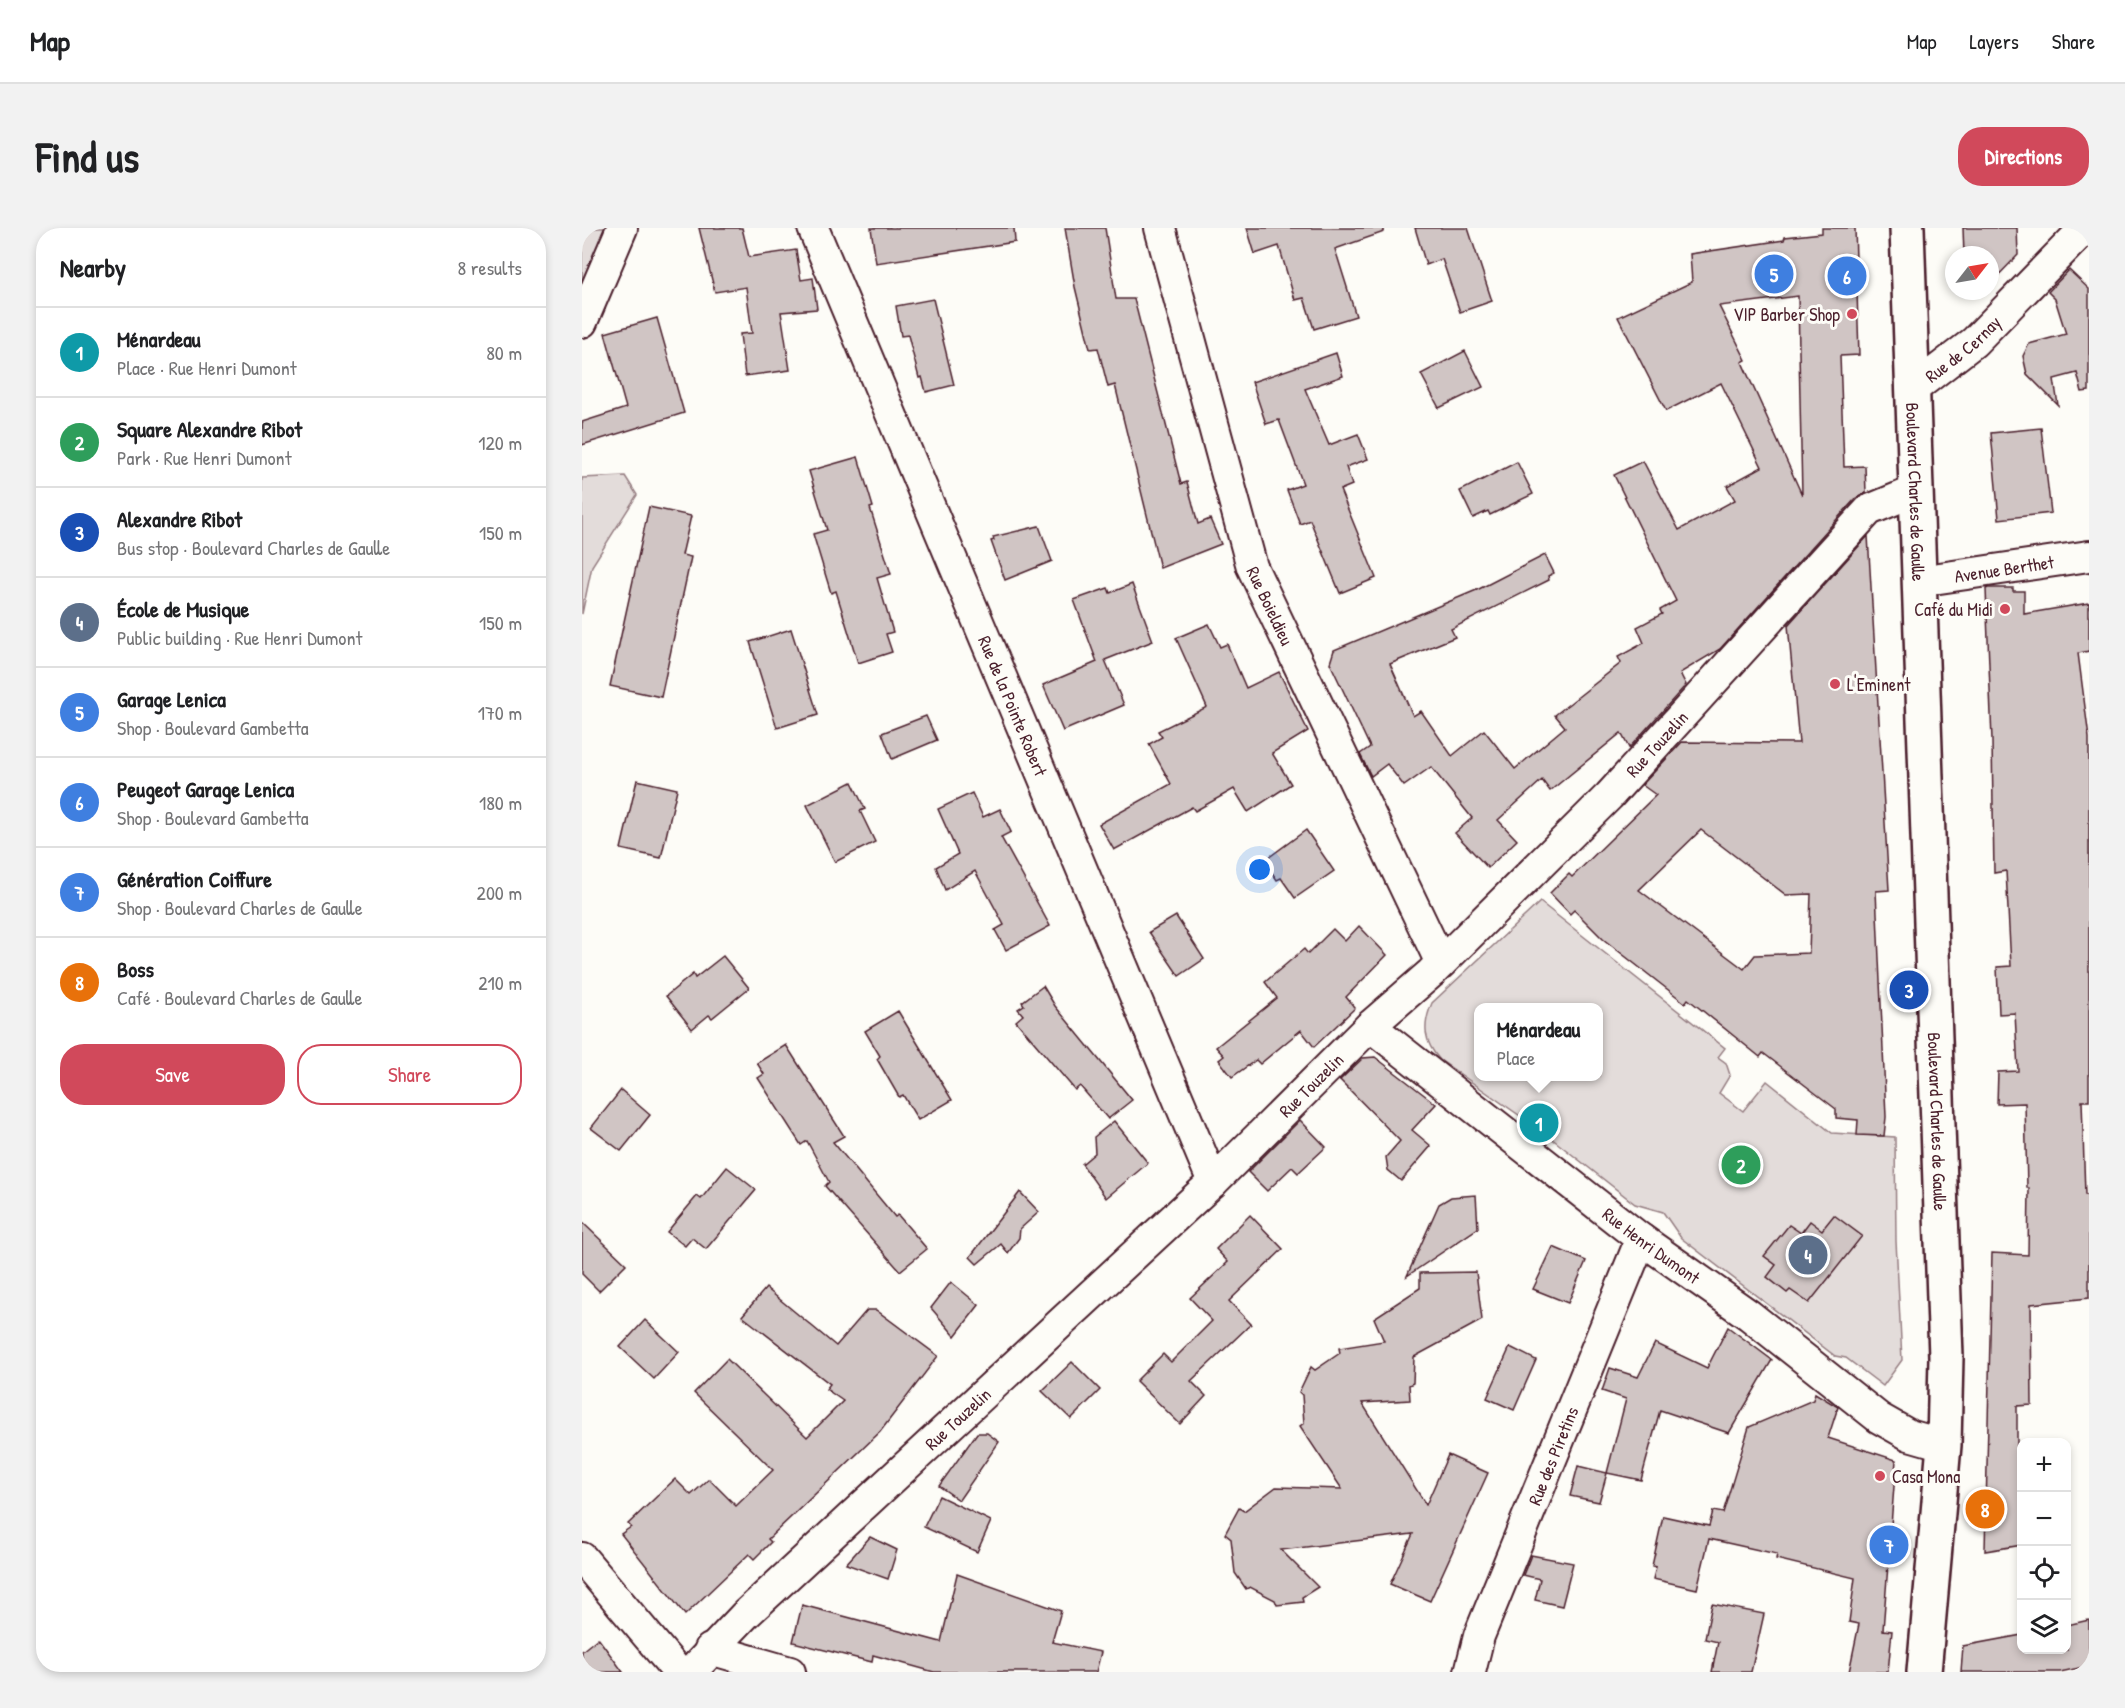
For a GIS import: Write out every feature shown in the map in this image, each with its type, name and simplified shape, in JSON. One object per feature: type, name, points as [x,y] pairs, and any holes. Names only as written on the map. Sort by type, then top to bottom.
[{"type":"main road","name":"Boulevard Charles de Gaulle","points":[[1907,228],[1943,1241],[1944,1444],[1924,1672]]},
{"type":"street","points":[[582,322],[622,228]]},
{"type":"street","name":"Rue de la Pointe Robert","points":[[813,228],[1213,1182]]},
{"type":"street","name":"Rue Boieldieu","points":[[1160,228],[1251,567],[1441,963]]},
{"type":"street","name":"Rue de Cernay","points":[[1913,389],[1974,342],[2085,228]]},
{"type":"street","name":"Rue Touzelin","points":[[691,1672],[710,1649],[1213,1182],[1370,1026],[1441,963],[1609,796],[1869,510],[1915,491]]},
{"type":"street","name":"Avenue Berthet","points":[[1919,581],[2089,556]]},
{"type":"street","name":"Rue Henri Dumont","points":[[1370,1026],[1641,1239],[1749,1315],[1879,1418],[1909,1435],[1944,1444]]},
{"type":"street","name":"Rue des Piretins","points":[[1470,1672],[1479,1636],[1641,1239]]},
{"type":"street","points":[[582,1558],[678,1672]]},
{"type":"street","points":[[710,1649],[790,1672]]},
{"type":"shaded area","points":[[585,228],[624,228],[582,318],[582,235]]},
{"type":"shaded area","points":[[625,476],[637,495],[592,566],[582,614],[582,478]]},
{"type":"shaded area","points":[[1540,902],[1725,1048],[1718,1057],[1726,1063],[1730,1075],[1719,1093],[1743,1111],[1767,1081],[1832,1133],[1895,1137],[1896,1241],[1902,1360],[1883,1386],[1846,1358],[1835,1356],[1681,1238],[1663,1212],[1635,1204],[1546,1134],[1440,1060],[1431,1047],[1426,1033],[1432,1003]]},
{"type":"building","points":[[699,228],[742,228],[749,257],[796,250],[801,280],[813,278],[817,309],[781,312],[790,370],[745,376],[740,334],[752,333],[746,287],[715,292]]},
{"type":"building","points":[[871,228],[1014,228],[1015,242],[876,263]]},
{"type":"building","points":[[1065,228],[1105,228],[1116,299],[1134,299],[1181,484],[1187,482],[1198,524],[1210,519],[1221,544],[1160,568],[1115,385],[1108,387],[1098,348],[1090,349],[1075,287]]},
{"type":"building","points":[[1247,228],[1384,228],[1384,232],[1335,249],[1356,316],[1314,329],[1304,298],[1295,300],[1279,246],[1255,254]]},
{"type":"building","points":[[1415,228],[1468,228],[1492,301],[1460,312],[1442,259],[1426,265]]},
{"type":"building","points":[[1822,228],[1855,228],[1859,355],[1840,356],[1844,467],[1865,466],[1866,493],[1856,498],[1720,649],[1680,673],[1686,685],[1629,748],[1621,733],[1550,791],[1542,780],[1498,820],[1517,840],[1488,868],[1455,833],[1472,818],[1431,767],[1404,786],[1387,764],[1371,776],[1360,754],[1370,747],[1330,663],[1334,650],[1479,589],[1545,555],[1554,573],[1548,576],[1549,580],[1451,629],[1455,637],[1390,664],[1413,716],[1421,711],[1452,756],[1484,730],[1515,769],[1565,727],[1555,715],[1621,663],[1618,657],[1644,643],[1637,627],[1662,614],[1660,610],[1676,601],[1614,475],[1643,461],[1679,530],[1735,500],[1727,486],[1762,467],[1721,383],[1666,411],[1618,317],[1692,282],[1690,254],[1784,240],[1785,237],[1822,233]],"holes":[[[1798,296],[1802,495],[1742,362],[1746,360],[1719,306]]]},
{"type":"building","points":[[1963,228],[2017,228],[2018,255],[1999,275],[1999,246],[1964,246]]},
{"type":"building","points":[[2069,270],[2089,289],[2089,391],[2082,392],[2077,373],[2054,379],[2058,405],[2027,374],[2023,356],[2029,344],[2066,334],[2055,299],[2048,292]]},
{"type":"building","points":[[933,299],[954,385],[926,392],[922,377],[919,378],[908,335],[901,336],[896,306]]},
{"type":"building","points":[[657,318],[684,413],[582,445],[582,422],[626,408],[605,333]]},
{"type":"building","points":[[1465,351],[1483,387],[1439,408],[1421,374]]},
{"type":"building","points":[[1336,353],[1343,376],[1305,389],[1329,445],[1358,434],[1368,459],[1346,467],[1352,485],[1340,490],[1376,578],[1340,593],[1310,520],[1300,524],[1287,490],[1303,484],[1279,420],[1266,424],[1252,382]]},
{"type":"building","points":[[2041,428],[2051,513],[1999,519],[1991,433]]},
{"type":"building","points":[[858,457],[873,507],[870,508],[891,574],[877,578],[893,632],[886,634],[892,652],[858,663],[836,591],[831,593],[813,534],[827,530],[809,471]]},
{"type":"building","points":[[1517,462],[1533,494],[1490,515],[1488,511],[1473,518],[1460,491]]},
{"type":"building","points":[[649,507],[691,516],[682,555],[691,557],[661,697],[610,686]]},
{"type":"building","points":[[1039,526],[1052,561],[1005,580],[991,541],[994,540],[993,537]]},
{"type":"building","points":[[1868,536],[1889,890],[1876,891],[1886,1117],[1884,1136],[1857,1135],[1858,1120],[1836,1118],[1836,1109],[1763,1053],[1760,1057],[1688,999],[1685,1003],[1603,939],[1574,910],[1570,914],[1550,893],[1569,874],[1572,877],[1656,795],[1642,785],[1682,742],[1799,743],[1788,625]],"holes":[[[1701,830],[1786,895],[1811,894],[1809,953],[1755,955],[1744,969],[1639,890]]]},
{"type":"building","points":[[1132,584],[1153,641],[1105,660],[1124,705],[1063,731],[1043,685],[1097,662],[1074,600],[1108,588],[1110,593]]},
{"type":"building","points":[[2013,588],[2013,591],[2024,591],[2024,614],[2089,603],[2089,651],[2078,653],[2089,738],[2089,1101],[2082,1101],[2085,1195],[2089,1195],[2089,1298],[2031,1304],[2032,1405],[2017,1406],[2017,1546],[1985,1551],[1992,1253],[2028,1255],[2029,1188],[2027,1188],[2025,1103],[1997,1104],[1998,1072],[2018,1071],[2015,1013],[1999,1014],[1997,967],[2011,966],[2006,871],[1994,873],[1986,589]]},
{"type":"building","points":[[1209,624],[1220,647],[1227,644],[1246,688],[1279,672],[1308,731],[1272,753],[1291,784],[1248,812],[1234,789],[1195,811],[1192,807],[1114,850],[1099,824],[1171,784],[1149,744],[1162,737],[1158,731],[1207,707],[1176,638]]},
{"type":"building","points":[[791,629],[818,715],[777,728],[750,642]]},
{"type":"building","points":[[926,716],[937,740],[892,759],[882,733]]},
{"type":"building","points":[[637,780],[677,789],[661,858],[621,849]]},
{"type":"building","points":[[852,782],[865,809],[860,811],[875,842],[835,862],[807,805]]},
{"type":"building","points":[[972,793],[983,817],[1000,809],[1011,832],[1001,837],[1050,926],[1006,950],[995,930],[1004,925],[975,871],[945,890],[936,867],[958,854],[938,809]]},
{"type":"building","points":[[1306,830],[1334,871],[1295,898],[1281,878],[1277,880],[1264,861]]},
{"type":"building","points":[[1176,916],[1204,959],[1179,976],[1149,932]]},
{"type":"building","points":[[1359,926],[1387,955],[1346,997],[1355,1008],[1314,1047],[1301,1030],[1260,1064],[1256,1060],[1232,1077],[1219,1060],[1224,1056],[1216,1047],[1277,998],[1265,982],[1304,949],[1308,954],[1333,929],[1345,941]]},
{"type":"building","points":[[723,956],[749,988],[712,1018],[709,1015],[692,1029],[666,996],[693,974],[695,978]]},
{"type":"building","points":[[1043,986],[1055,1006],[1132,1100],[1108,1119],[1080,1086],[1075,1090],[1016,1021],[1023,1015],[1018,1009],[1024,1005],[1022,1002]]},
{"type":"building","points":[[898,1011],[952,1100],[918,1120],[903,1095],[899,1097],[877,1059],[880,1056],[865,1031]]},
{"type":"building","points":[[786,1045],[844,1136],[833,1142],[895,1217],[898,1215],[927,1249],[900,1271],[825,1186],[829,1182],[807,1141],[801,1145],[758,1078],[764,1074],[757,1063]]},
{"type":"building","points":[[1375,1057],[1436,1104],[1412,1130],[1431,1146],[1401,1181],[1388,1170],[1386,1157],[1400,1141],[1340,1080],[1363,1058]]},
{"type":"building","points":[[621,1090],[650,1115],[621,1151],[591,1128]]},
{"type":"building","points":[[1300,1120],[1326,1147],[1298,1173],[1292,1167],[1267,1191],[1248,1172]]},
{"type":"building","points":[[1114,1121],[1148,1163],[1106,1198],[1082,1164],[1095,1153],[1094,1137]]},
{"type":"building","points":[[727,1167],[756,1190],[706,1249],[692,1238],[685,1246],[667,1232],[697,1196],[701,1199]]},
{"type":"building","points":[[1020,1192],[1039,1212],[1020,1229],[1019,1238],[1008,1253],[1001,1244],[977,1264],[970,1257]]},
{"type":"building","points":[[1476,1195],[1478,1228],[1407,1276],[1439,1204],[1451,1197]]},
{"type":"building","points":[[1250,1215],[1283,1249],[1229,1301],[1251,1324],[1191,1381],[1206,1396],[1180,1424],[1136,1381],[1163,1354],[1171,1362],[1212,1321],[1190,1298],[1228,1262],[1216,1249]]},
{"type":"building","points":[[1834,1215],[1862,1236],[1809,1303],[1790,1290],[1787,1293],[1767,1277],[1776,1265],[1764,1256],[1789,1225],[1801,1233],[1810,1221],[1822,1230]]},
{"type":"building","points":[[582,1222],[626,1264],[599,1291],[582,1274]]},
{"type":"building","points":[[1553,1247],[1586,1261],[1568,1303],[1533,1289]]},
{"type":"building","points":[[1476,1272],[1482,1320],[1414,1357],[1413,1383],[1409,1385],[1410,1400],[1362,1403],[1426,1505],[1448,1455],[1488,1473],[1430,1601],[1390,1584],[1413,1534],[1281,1550],[1318,1587],[1302,1597],[1303,1602],[1277,1605],[1275,1600],[1250,1587],[1246,1589],[1235,1573],[1231,1539],[1225,1534],[1239,1508],[1244,1511],[1276,1487],[1342,1489],[1300,1426],[1304,1423],[1302,1395],[1299,1392],[1311,1367],[1315,1370],[1340,1353],[1339,1348],[1384,1341],[1374,1318],[1420,1288],[1420,1273]]},
{"type":"building","points":[[951,1282],[979,1305],[955,1336],[931,1308]]},
{"type":"building","points":[[766,1288],[836,1346],[867,1310],[876,1310],[938,1356],[880,1432],[768,1539],[771,1542],[754,1559],[749,1554],[685,1615],[621,1534],[631,1527],[628,1524],[675,1479],[691,1495],[709,1479],[736,1506],[773,1470],[694,1393],[727,1359],[807,1437],[843,1401],[826,1389],[830,1384],[742,1316]]},
{"type":"building","points":[[645,1320],[679,1352],[654,1379],[620,1347]]},
{"type":"building","points":[[1728,1327],[1772,1360],[1729,1433],[1660,1410],[1641,1480],[1607,1473],[1626,1399],[1602,1391],[1610,1368],[1638,1377],[1655,1343],[1707,1368]]},
{"type":"building","points":[[1510,1347],[1536,1360],[1514,1410],[1487,1398]]},
{"type":"building","points":[[1072,1362],[1100,1390],[1071,1419],[1042,1391]]},
{"type":"building","points":[[1815,1393],[1838,1407],[1828,1438],[1896,1460],[1883,1630],[1892,1631],[1888,1672],[1849,1672],[1859,1624],[1849,1622],[1855,1578],[1776,1559],[1777,1554],[1709,1539],[1697,1589],[1653,1579],[1656,1567],[1652,1566],[1663,1516],[1709,1526],[1713,1511],[1723,1513],[1749,1427],[1813,1400]]},
{"type":"building","points":[[977,1433],[987,1433],[999,1442],[959,1500],[939,1486]]},
{"type":"building","points":[[1578,1466],[1607,1473],[1599,1502],[1570,1496]]},
{"type":"building","points":[[939,1496],[991,1521],[977,1552],[924,1527]]},
{"type":"building","points":[[870,1537],[897,1550],[888,1579],[846,1564]]},
{"type":"building","points":[[1531,1555],[1573,1563],[1562,1606],[1535,1600],[1540,1579],[1523,1575]]},
{"type":"building","points":[[957,1574],[1061,1611],[1052,1642],[1101,1652],[1096,1672],[934,1672],[873,1655],[872,1662],[793,1642],[802,1605],[941,1642]]},
{"type":"building","points":[[1712,1604],[1764,1614],[1751,1672],[1712,1672],[1718,1642],[1705,1639]]},
{"type":"building","points":[[2089,1620],[2089,1666],[2060,1672],[1961,1672],[1963,1646],[2017,1636],[2017,1654],[2071,1654],[2071,1624]]},
{"type":"building","points":[[598,1638],[623,1672],[582,1672],[582,1651]]},
{"type":"place","name":"Garage Lenica","points":[[1774,274]]},
{"type":"place","name":"Peugeot Garage Lenica","points":[[1847,276]]},
{"type":"place","name":"VIP Barber Shop","points":[[1852,314]]},
{"type":"place","name":"Café du Midi","points":[[2005,609]]},
{"type":"place","name":"L'Eminent","points":[[1835,684]]},
{"type":"place","name":"Alexandre Ribot","points":[[1909,990]]},
{"type":"place","name":"Ménardeau","points":[[1539,1123]]},
{"type":"place","name":"Square Alexandre Ribot","points":[[1741,1165]]},
{"type":"place","name":"École de Musique","points":[[1808,1255]]},
{"type":"place","name":"Casa Mona","points":[[1880,1476]]},
{"type":"place","name":"Boss","points":[[1985,1509]]},
{"type":"place","name":"Génération Coiffure","points":[[1889,1545]]}]
